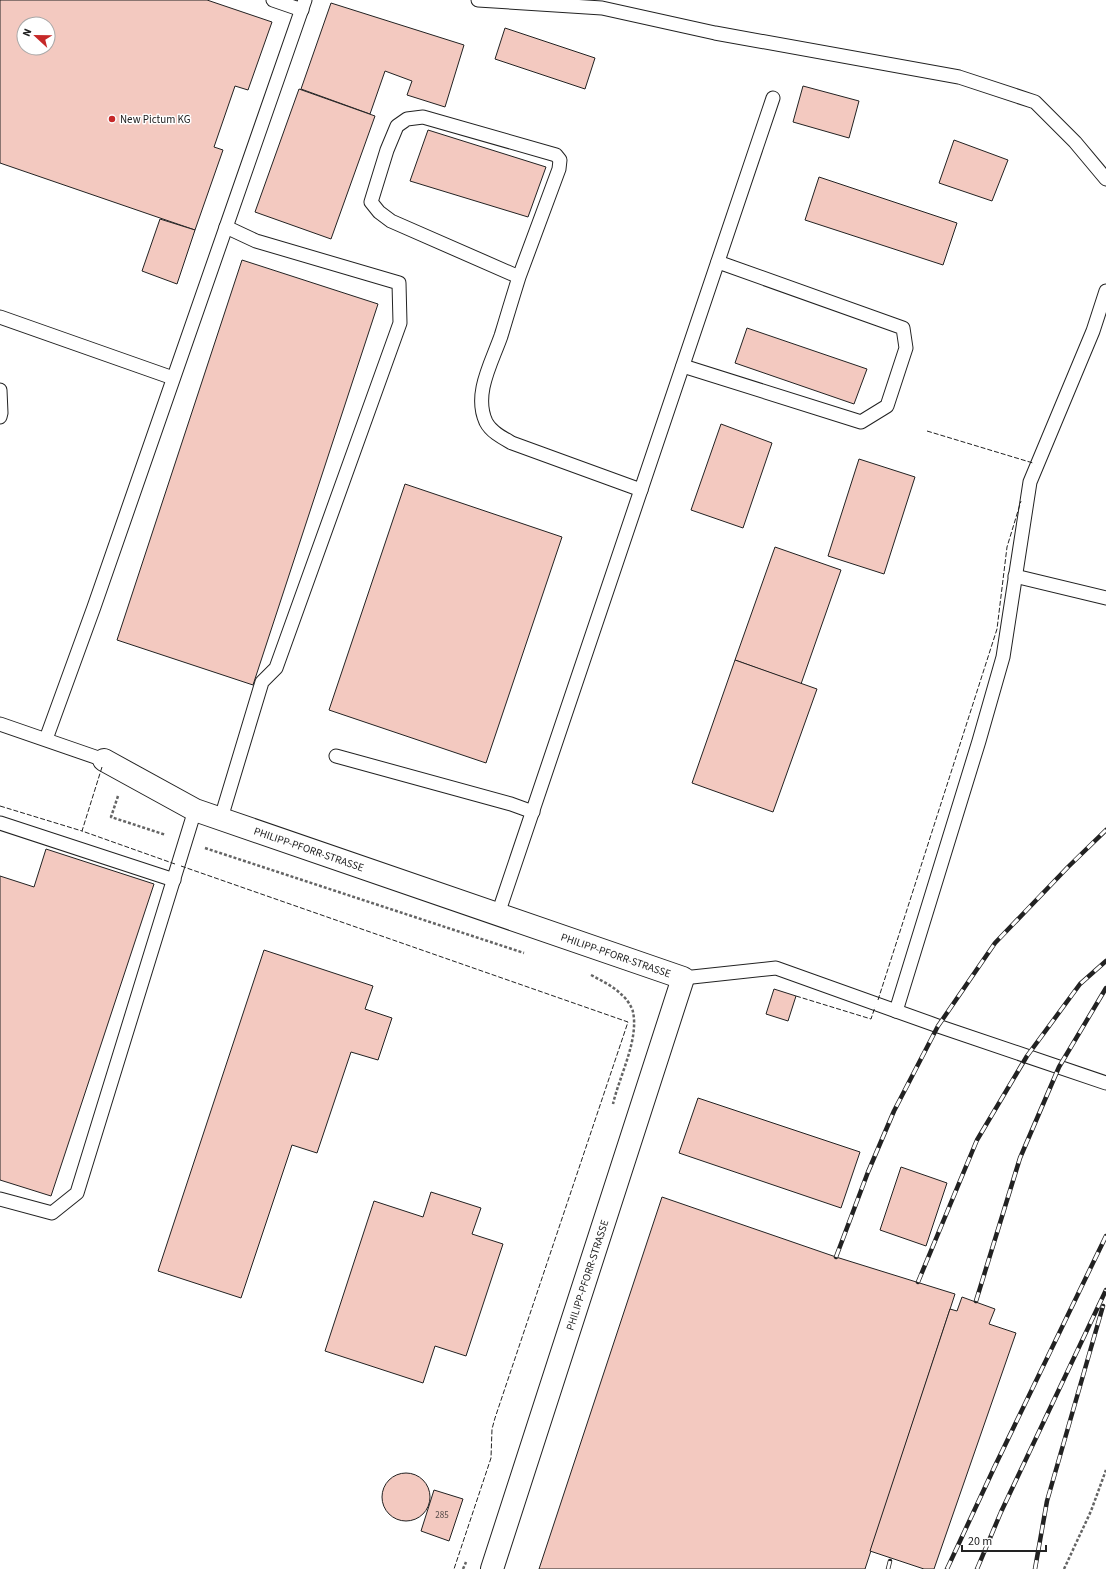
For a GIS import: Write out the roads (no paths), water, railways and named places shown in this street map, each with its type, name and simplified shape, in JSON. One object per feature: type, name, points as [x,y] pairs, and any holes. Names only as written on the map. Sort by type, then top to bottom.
[{"type":"street","name":"PHILIPP-PFORR-STRASSE","points":[[104,760],[195,810],[683,978],[492,1569]]},
{"type":"lane","points":[[46,739],[96,600],[303,5],[272,0]]},
{"type":"lane","points":[[478,0],[602,8],[715,33],[959,77],[1035,102],[1075,142],[1106,179]]},
{"type":"lane","points":[[498,914],[773,98]]},
{"type":"lane","points":[[519,277],[391,221],[379,212],[371,202],[387,150],[397,126],[407,119],[423,117],[556,155],[560,160],[559,169],[519,277],[485,381],[481,406],[486,423],[496,433],[512,443],[641,490]]},
{"type":"lane","points":[[221,818],[262,682],[276,668],[400,323],[399,283],[256,241],[226,227]]},
{"type":"lane","points":[[683,366],[861,422],[887,406],[906,348],[903,328],[718,262]]},
{"type":"lane","points":[[896,1011],[979,741],[1003,657],[1030,482],[1093,332],[1106,291]]},
{"type":"lane","points":[[0,317],[173,378]]},
{"type":"lane","points":[[0,390],[0,417]]},
{"type":"lane","points":[[1015,576],[1106,598]]},
{"type":"lane","points":[[0,724],[104,760]]},
{"type":"lane","points":[[336,756],[511,804],[533,812]]},
{"type":"lane","points":[[0,1199],[52,1213],[77,1193],[195,810]]},
{"type":"lane","points":[[0,823],[174,880]]},
{"type":"lane","points":[[683,978],[776,968],[1106,1083]]},
{"type":"railway","points":[[836,1257],[868,1172],[894,1111],[938,1026],[995,943],[1106,830]]},
{"type":"railway","points":[[918,1282],[977,1140],[1027,1056],[1080,984],[1106,961]]},
{"type":"railway","points":[[976,1301],[1020,1158],[1059,1067],[1106,988]]},
{"type":"railway","points":[[947,1569],[1106,1236]]},
{"type":"railway","points":[[977,1569],[1001,1512],[1106,1290]]},
{"type":"railway","points":[[1035,1569],[1047,1501],[1103,1306]]},
{"type":"railway","points":[[888,1569],[890,1561]]},
{"type":"place","name":"New Pictum KG","points":[[112,119]]}]
